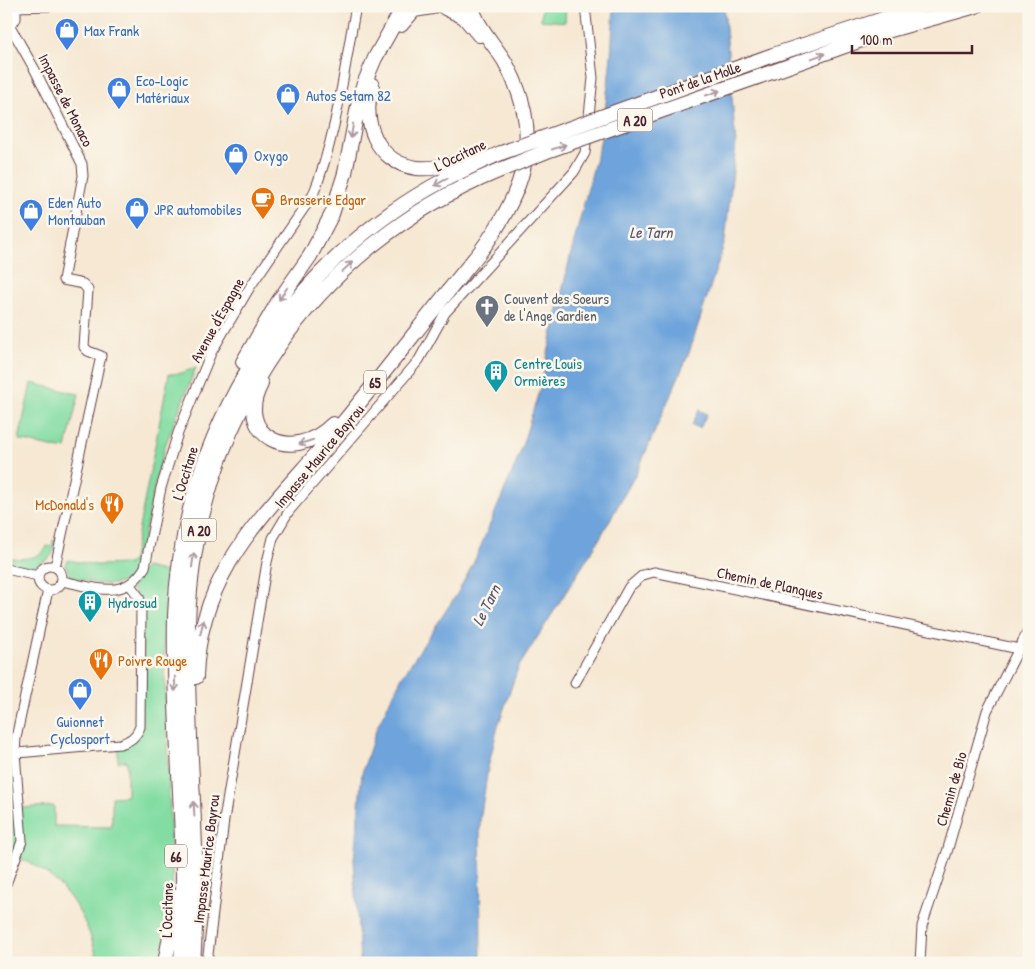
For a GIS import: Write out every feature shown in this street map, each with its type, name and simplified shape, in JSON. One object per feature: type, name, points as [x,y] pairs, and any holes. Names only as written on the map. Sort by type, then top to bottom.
[{"type":"highway","points":[[211,445],[226,394],[259,332],[310,256],[332,214],[346,168],[361,91],[375,58],[404,6]]},
{"type":"highway","name":"65","points":[[192,763],[199,641],[206,611],[222,573],[242,540],[343,424],[502,224],[519,188],[527,149],[524,111],[511,73],[478,20],[472,6]]},
{"type":"highway","name":"Pont de la Molle","points":[[501,149],[773,55],[923,6]]},
{"type":"highway","name":"Pont de la Molle","points":[[498,171],[547,151],[887,31],[976,6]]},
{"type":"highway","name":"65","points":[[323,290],[263,381],[256,398],[256,418],[260,428],[267,437],[288,446],[302,444],[323,434],[332,425],[479,244],[496,219],[513,186],[521,150],[517,111],[502,73],[472,26],[464,17],[438,8],[414,10],[403,20],[376,74],[368,105],[368,118],[374,138],[384,152],[402,164],[418,168],[438,167],[501,149]]},
{"type":"highway","name":"L'Occitane","points":[[181,963],[183,868],[175,658],[177,593],[186,527],[211,445],[229,404],[274,330],[303,293],[336,258],[354,242],[412,199],[501,149]]},
{"type":"highway","name":"L'Occitane","points":[[193,963],[195,851],[187,664],[190,584],[194,551],[209,489],[244,401],[279,344],[323,290],[364,251],[393,228],[450,194],[498,171]]},
{"type":"highway","name":"66","points":[[165,963],[175,902],[178,749]]},
{"type":"street","points":[[8,26],[16,20],[16,6],[51,6]]},
{"type":"street","name":"Avenue d'Espagne","points":[[130,585],[138,578],[145,567],[161,488],[178,433],[211,353],[250,287],[314,195],[331,143],[356,6]]},
{"type":"street","name":"Impasse Maurice Bayrou","points":[[206,963],[224,820],[267,562],[273,538],[289,511],[419,360],[445,313],[574,172],[584,153],[593,78],[585,6]]},
{"type":"street","name":"Impasse de Monaco","points":[[8,26],[35,70],[82,164],[83,176],[63,280],[83,284],[88,290],[84,347],[88,351],[101,356],[54,567]]},
{"type":"street","points":[[54,567],[61,572],[62,580],[58,587],[48,590],[41,586],[38,576],[44,568],[54,567]]},
{"type":"street","points":[[6,569],[38,576]]},
{"type":"street","name":"Chemin de Planques","points":[[575,684],[629,586],[643,575],[654,572],[1019,649]]},
{"type":"street","points":[[11,753],[120,744],[129,741],[136,735],[140,727],[141,605],[139,597],[130,585],[118,590],[62,580]]},
{"type":"street","points":[[6,884],[22,845],[11,753],[48,590]]},
{"type":"street","name":"Chemin de Bio","points":[[920,963],[922,926],[947,852],[987,711],[1029,629]]},
{"type":"green space","points":[[542,6],[566,6],[565,22],[541,20]]},
{"type":"green space","points":[[196,367],[165,446],[137,570],[124,582],[116,584],[73,578],[65,566],[68,560],[96,565],[129,564],[133,559],[169,374],[182,373]]},
{"type":"green space","points":[[31,383],[79,394],[66,448],[60,449],[19,440]]},
{"type":"green space","points":[[53,540],[56,541],[51,556],[33,568],[6,563],[6,557],[23,559],[40,554],[47,546],[52,547]]},
{"type":"green space","points":[[145,567],[167,572],[164,659],[175,945],[173,963],[98,963],[87,927],[68,895],[41,869],[24,860],[6,854],[6,754],[15,753],[19,808],[54,806],[54,826],[112,827],[112,797],[127,796],[127,761],[118,762],[118,749],[136,735],[141,605],[130,585]]},
{"type":"water","name":"Le Tarn","points":[[614,6],[724,6],[736,144],[725,241],[689,353],[637,472],[597,543],[518,668],[498,726],[488,768],[480,821],[481,963],[360,963],[354,859],[362,773],[377,727],[402,677],[457,594],[474,562],[519,456],[540,388],[570,257],[603,131]]},
{"type":"water","points":[[699,410],[707,414],[700,428],[692,425]]},
{"type":"place","name":"Max Frank","points":[[67,51]]},
{"type":"place","name":"Eco-Logic Matériaux","points":[[119,110]]},
{"type":"place","name":"Autos Setam 82","points":[[288,116]]},
{"type":"place","name":"Oxygo","points":[[236,176]]},
{"type":"place","name":"Brasserie Edgar","points":[[263,220]]},
{"type":"place","name":"JPR automobiles","points":[[137,230]]},
{"type":"place","name":"Eden Auto Montauban","points":[[31,232]]},
{"type":"place","name":"Couvent des Soeurs de l'Ange Gardien","points":[[487,328]]},
{"type":"place","name":"Centre Louis Ormières","points":[[496,393]]},
{"type":"place","name":"McDonald's","points":[[112,525]]},
{"type":"place","name":"Hydrosud","points":[[90,623]]},
{"type":"place","name":"Poivre Rouge","points":[[101,681]]},
{"type":"place","name":"Guionnet Cyclosport","points":[[80,711]]}]
